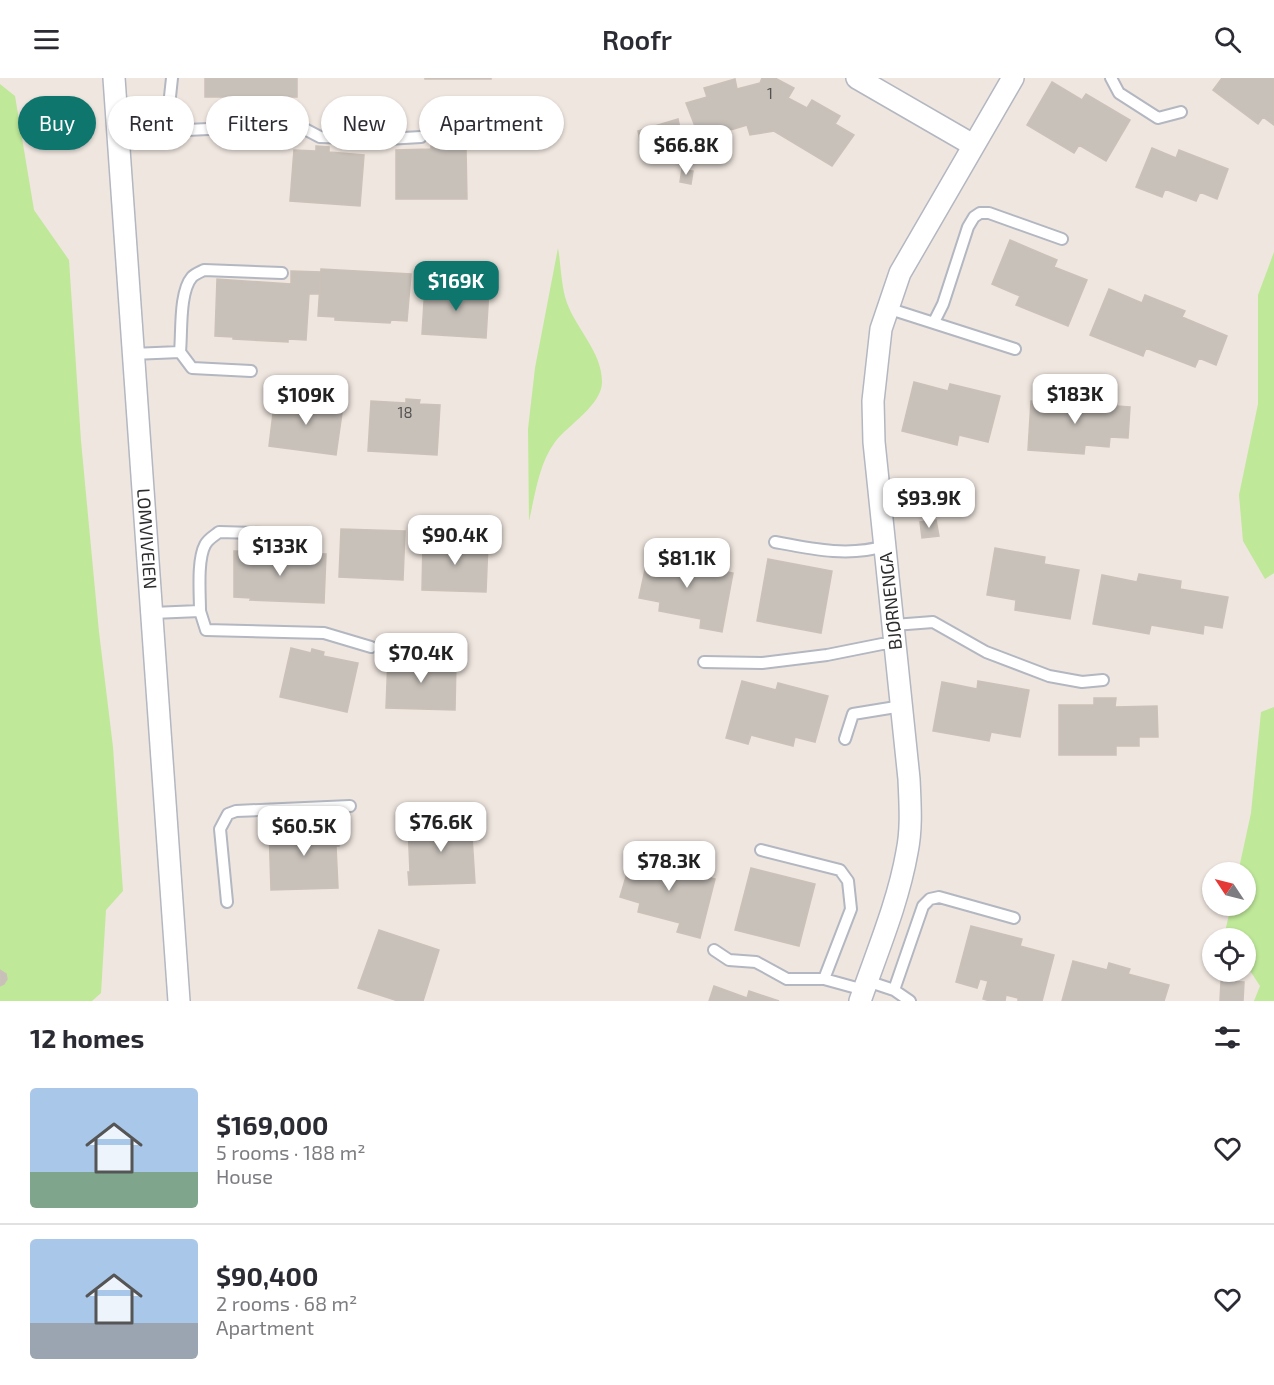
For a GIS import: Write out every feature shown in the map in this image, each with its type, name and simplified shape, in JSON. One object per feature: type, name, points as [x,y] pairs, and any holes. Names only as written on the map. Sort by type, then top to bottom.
[{"type":"street","name":"LOMVIVEIEN","points":[[114,78],[116,96]]},
{"type":"street","points":[[857,78],[973,145]]},
{"type":"street","name":"BJØRNENGA","points":[[863,991],[899,889],[908,850],[910,807],[895,634],[874,442],[873,401],[881,329],[900,273],[1013,78]]},
{"type":"street","name":"LOMVIVEIEN","points":[[120,150],[132,354],[179,1001]]},
{"type":"lane","points":[[170,96],[171,78]]},
{"type":"lane","points":[[1111,78],[1119,93],[1158,118],[1181,112]]},
{"type":"lane","points":[[194,130],[297,125],[320,137],[419,137]]},
{"type":"lane","points":[[934,322],[943,304],[968,227],[974,217],[980,213],[989,213],[1062,240]]},
{"type":"lane","points":[[251,371],[192,368],[180,352],[186,286],[193,275],[204,270],[282,273]]},
{"type":"lane","points":[[887,308],[1015,350]]},
{"type":"lane","points":[[132,354],[180,352]]},
{"type":"lane","points":[[302,534],[219,532],[211,537],[205,544],[201,556],[200,611],[206,630],[324,633],[371,647]]},
{"type":"lane","points":[[774,542],[827,552],[871,550],[885,546]]},
{"type":"lane","points":[[152,613],[200,611]]},
{"type":"lane","points":[[704,662],[762,663],[827,655],[882,644],[895,634],[933,622],[986,652],[1049,676],[1082,682],[1103,680]]},
{"type":"lane","points":[[845,739],[853,714],[902,706]]},
{"type":"lane","points":[[227,902],[220,829],[228,814],[236,811],[350,806]]},
{"type":"lane","points":[[760,850],[840,870],[848,881],[851,909],[824,979]]},
{"type":"lane","points":[[894,990],[923,906],[930,899],[939,897],[1014,918]]},
{"type":"lane","points":[[714,951],[729,960],[756,962],[787,979],[824,979],[863,991],[894,990],[910,1001]]},
{"type":"green space","points":[[0,84],[15,96],[18,114],[18,150],[24,150],[34,210],[69,260],[81,441],[99,632],[113,747],[123,891],[106,910],[101,993],[92,1001],[0,1001]]},
{"type":"green space","points":[[558,248],[567,303],[594,351],[602,382],[601,390],[591,407],[561,435],[550,450],[538,480],[529,521],[528,429],[535,368]]},
{"type":"green space","points":[[1274,252],[1274,573],[1265,579],[1243,541],[1239,495],[1258,404],[1258,295]]},
{"type":"green space","points":[[1274,707],[1274,1001],[1254,1001],[1260,986],[1256,980],[1256,928],[1226,928],[1229,916],[1256,916],[1256,862],[1240,862],[1251,813],[1261,712]]},
{"type":"building","points":[[205,78],[297,78],[297,96],[205,97]]},
{"type":"building","points":[[491,78],[491,79],[425,79]]},
{"type":"building","points":[[762,78],[775,78],[794,88],[788,98],[807,108],[812,100],[840,116],[835,124],[854,135],[832,166],[774,131],[750,135],[747,125],[700,139],[686,103],[707,97],[704,88],[735,79],[737,89],[760,83]]},
{"type":"building","points":[[1222,78],[1274,78],[1274,125],[1263,117],[1258,124],[1213,90]]},
{"type":"building","points":[[1052,82],[1082,100],[1086,94],[1130,120],[1106,161],[1079,145],[1074,153],[1027,125]]},
{"type":"building","points":[[678,119],[680,129],[640,140],[638,131]]},
{"type":"building","points":[[316,146],[321,146],[321,150],[329,150],[329,152],[364,155],[360,206],[290,201],[294,150],[316,151]]},
{"type":"building","points":[[1152,148],[1176,158],[1179,150],[1228,169],[1217,199],[1200,192],[1196,201],[1165,189],[1162,197],[1136,187]]},
{"type":"building","points":[[396,150],[466,150],[467,199],[396,199]]},
{"type":"building","points":[[682,169],[693,171],[691,184],[680,182]]},
{"type":"building","points":[[1010,240],[1057,260],[1054,267],[1087,280],[1068,326],[1016,305],[1020,296],[992,284]]},
{"type":"building","points":[[321,269],[411,274],[407,321],[391,320],[390,323],[335,320],[335,317],[318,316]]},
{"type":"building","points":[[291,271],[321,272],[320,294],[309,294],[306,340],[288,339],[288,342],[215,336],[217,279],[291,284]]},
{"type":"building","points":[[425,286],[489,289],[486,338],[422,334]]},
{"type":"building","points":[[1109,289],[1142,303],[1145,295],[1185,311],[1182,317],[1227,336],[1216,365],[1199,358],[1195,367],[1146,348],[1143,356],[1090,335]]},
{"type":"building","points":[[914,382],[948,391],[950,384],[1000,396],[988,442],[959,435],[957,445],[902,431]]},
{"type":"building","points":[[296,396],[309,397],[308,402],[343,406],[336,455],[269,446],[275,397],[296,400]]},
{"type":"building","points":[[1067,396],[1088,397],[1088,404],[1130,407],[1128,438],[1110,437],[1109,447],[1085,445],[1084,454],[1028,450],[1031,401],[1067,403]]},
{"type":"building","points":[[406,399],[420,400],[419,404],[440,405],[437,455],[368,451],[371,401],[406,403]]},
{"type":"building","points":[[936,520],[939,536],[922,538],[920,522]]},
{"type":"building","points":[[341,529],[405,531],[403,580],[339,577]]},
{"type":"building","points":[[423,541],[488,543],[486,592],[422,590]]},
{"type":"building","points":[[995,548],[1045,557],[1044,564],[1079,570],[1070,619],[1015,610],[1016,600],[987,595]]},
{"type":"building","points":[[234,551],[326,554],[324,603],[250,600],[251,598],[234,597]]},
{"type":"building","points":[[649,551],[699,560],[698,567],[733,573],[722,632],[700,628],[701,619],[659,611],[660,602],[639,598]]},
{"type":"building","points":[[768,559],[832,571],[821,633],[757,621]]},
{"type":"building","points":[[1139,574],[1181,581],[1180,589],[1228,597],[1222,628],[1204,625],[1203,634],[1151,625],[1149,634],[1093,624],[1102,575],[1137,582]]},
{"type":"building","points":[[291,648],[311,653],[312,649],[324,652],[323,656],[358,663],[347,712],[280,697]]},
{"type":"building","points":[[423,656],[436,656],[436,660],[456,660],[455,710],[386,708],[388,658],[423,659]]},
{"type":"building","points":[[742,681],[776,690],[778,683],[828,696],[815,742],[795,737],[793,746],[751,735],[748,744],[726,738]]},
{"type":"building","points":[[978,681],[1029,690],[1020,737],[991,732],[989,741],[933,731],[942,682],[977,689]]},
{"type":"building","points":[[1094,698],[1116,698],[1115,707],[1157,706],[1158,737],[1139,737],[1139,746],[1116,746],[1116,755],[1059,755],[1059,705],[1094,705]]},
{"type":"building","points":[[471,821],[475,883],[409,885],[408,824]]},
{"type":"building","points":[[339,822],[339,846],[336,846],[338,888],[271,890],[269,827]]},
{"type":"building","points":[[634,850],[684,863],[682,870],[715,879],[700,938],[677,932],[680,923],[638,912],[640,903],[620,897]]},
{"type":"building","points":[[751,868],[815,884],[799,946],[735,930]]},
{"type":"building","points":[[971,926],[1022,939],[1020,946],[1054,955],[1042,1001],[1018,1001],[1018,998],[1006,995],[1005,1001],[990,1001],[983,999],[988,981],[980,979],[977,988],[956,982]]},
{"type":"building","points":[[379,930],[439,950],[423,1001],[398,1001],[358,988]]},
{"type":"building","points":[[1073,961],[1107,970],[1109,963],[1130,969],[1128,974],[1169,985],[1164,1001],[1062,1001]]},
{"type":"building","points":[[0,970],[6,974],[7,979],[0,986]]},
{"type":"building","points":[[1221,982],[1244,982],[1243,1001],[1220,1001]]},
{"type":"building","points":[[714,986],[747,998],[749,991],[779,1001],[709,1001]]}]
